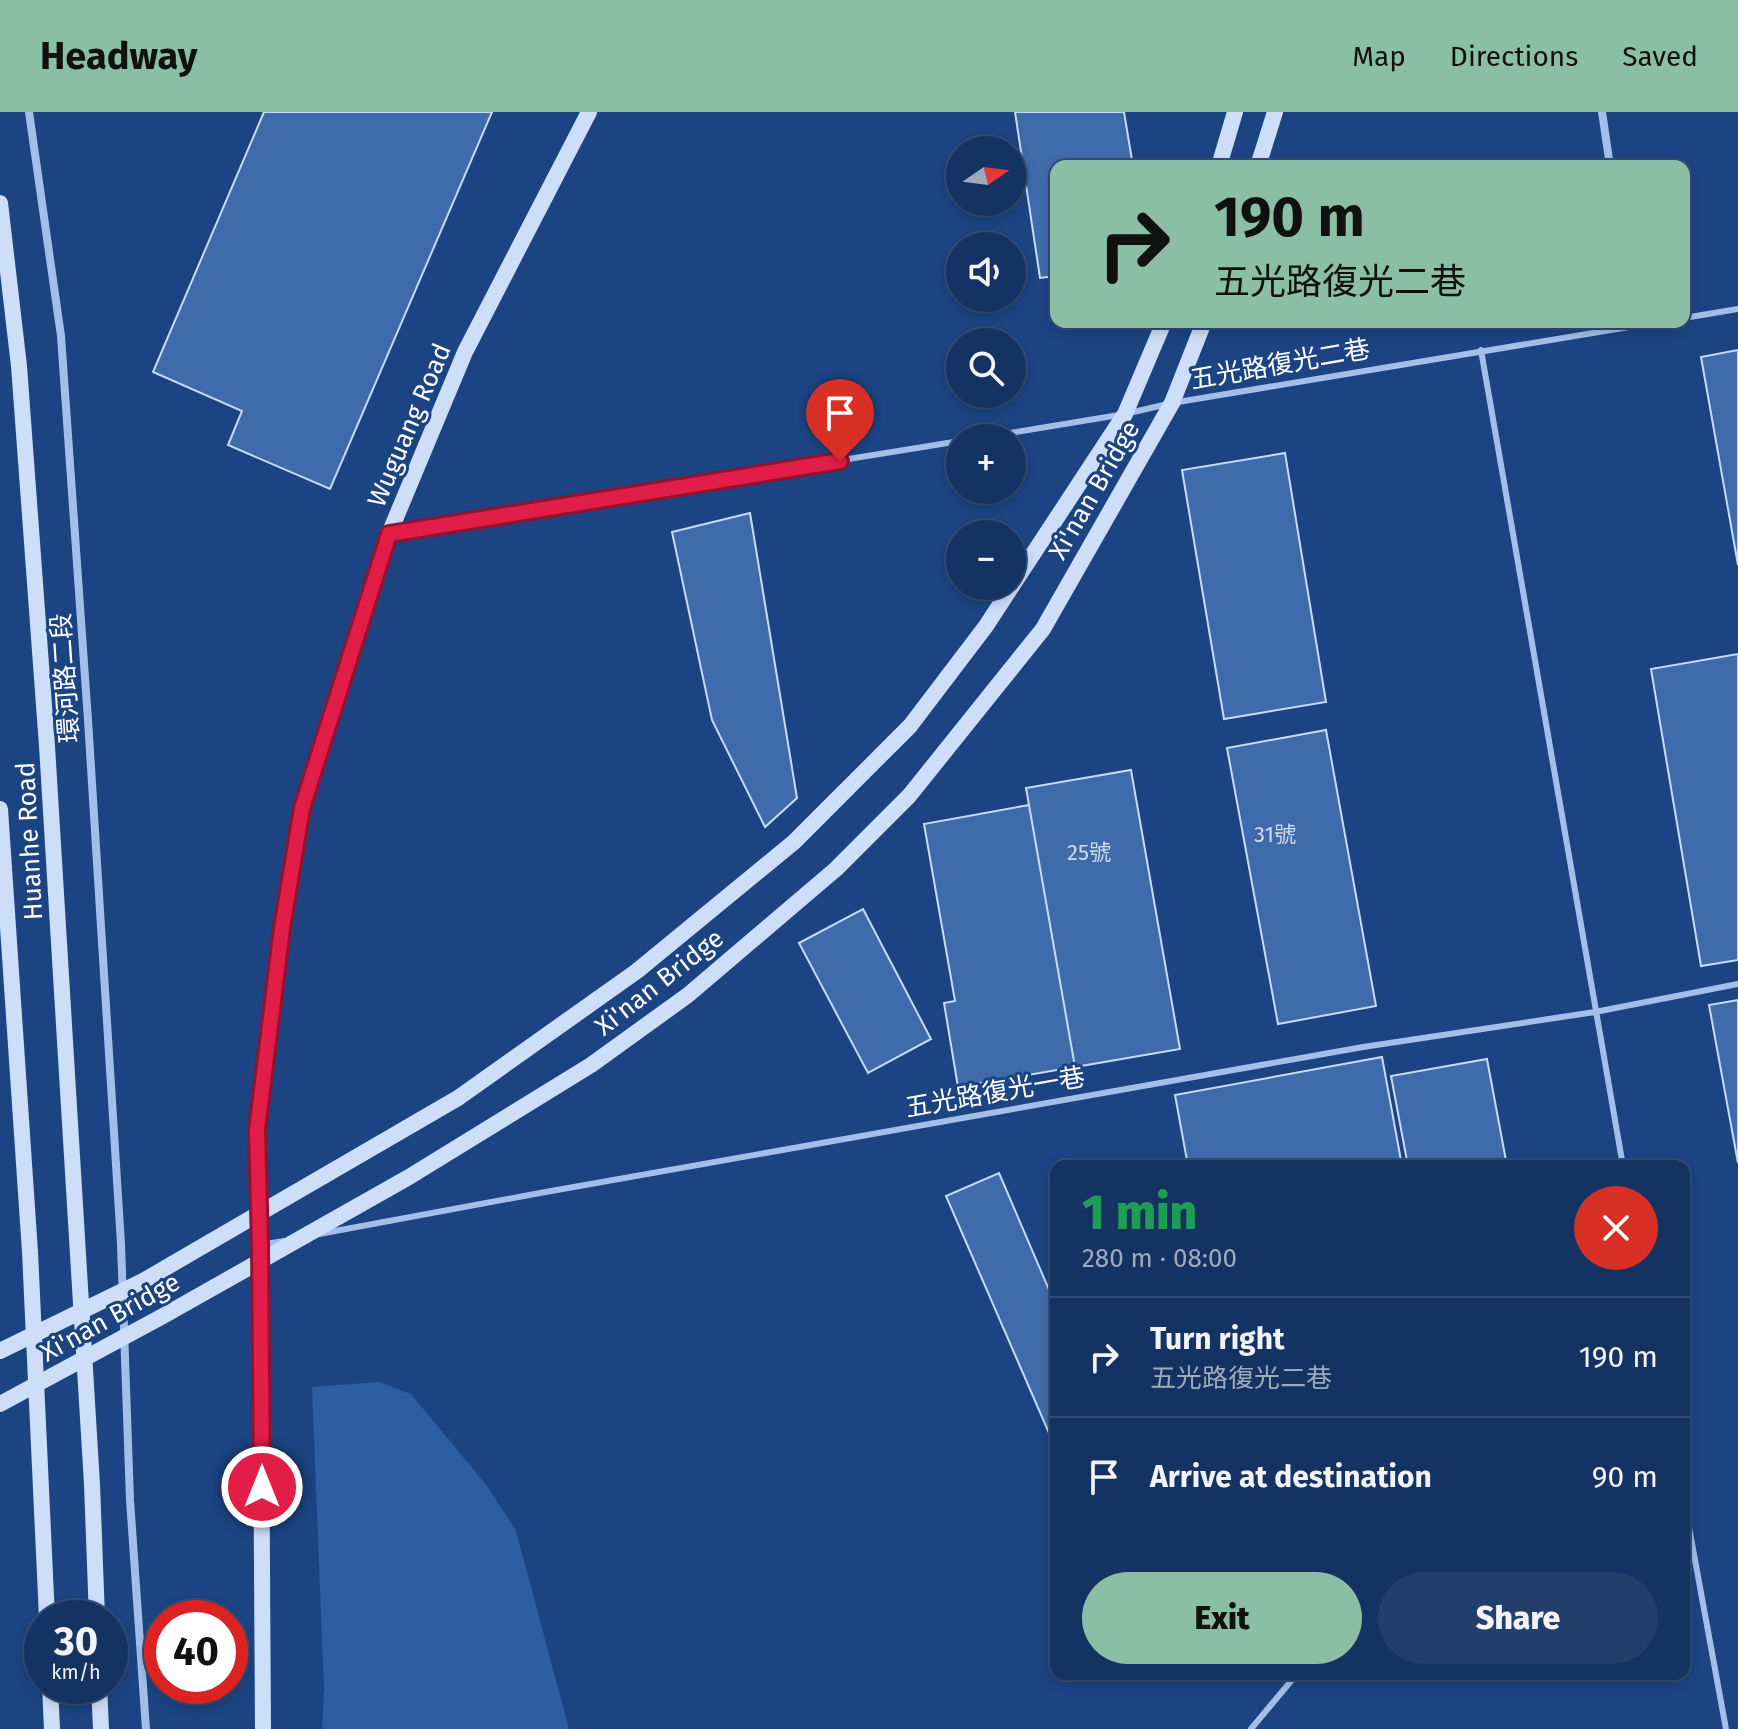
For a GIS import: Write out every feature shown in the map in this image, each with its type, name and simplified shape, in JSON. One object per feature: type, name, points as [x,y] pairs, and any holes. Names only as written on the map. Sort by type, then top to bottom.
[{"type":"street","name":"環河路二段","points":[[29,112],[61,336],[121,1244],[130,1500],[146,1729]]},
{"type":"street","name":"Wuguang Road","points":[[263,1729],[257,1130],[282,928],[302,808],[389,534],[465,352],[589,112]]},
{"type":"street","points":[[1221,160],[1235,112]]},
{"type":"street","points":[[1260,160],[1275,112]]},
{"type":"street","points":[[1602,112],[1609,160]]},
{"type":"street","name":"Huanhe Road","points":[[0,203],[19,366],[44,698],[96,1600]]},
{"type":"street","points":[[1125,414],[1161,328]]},
{"type":"street","points":[[1172,403],[1202,328]]},
{"type":"street","name":"Xi'nan Bridge","points":[[0,1404],[409,1177],[591,1065],[688,995],[836,869],[909,796],[1043,629],[1172,403]]},
{"type":"street","name":"Xi'nan Bridge","points":[[0,1351],[143,1281],[458,1098],[637,971],[794,842],[910,726],[986,626],[1125,414]]},
{"type":"street","name":"Huanhe Road","points":[[0,809],[30,1252],[46,1600]]},
{"type":"street","points":[[51,1704],[52,1729]]},
{"type":"street","points":[[100,1704],[101,1729]]},
{"type":"lane","points":[[1690,317],[1738,309]]},
{"type":"lane","name":"五光路復光二巷","points":[[1026,430],[1610,328]]},
{"type":"lane","points":[[1481,350],[1622,1160]]},
{"type":"lane","points":[[389,534],[946,443]]},
{"type":"lane","name":"五光路復光一巷","points":[[260,1245],[1363,1047],[1595,1012],[1738,984]]},
{"type":"lane","points":[[1690,1533],[1726,1729]]},
{"type":"lane","points":[[1251,1729],[1291,1681]]},
{"type":"shaded area","points":[[379,1382],[411,1394],[488,1487],[516,1531],[569,1729],[322,1729],[324,1689],[312,1387]]},
{"type":"building","points":[[264,112],[492,112],[330,489],[228,445],[242,411],[153,372]]},
{"type":"building","points":[[1015,112],[1124,112],[1132,160],[1050,160],[1050,277],[1040,278],[1026,185],[1026,136],[1019,136]]},
{"type":"building","points":[[1738,350],[1738,565],[1701,357]]},
{"type":"building","points":[[1285,453],[1326,702],[1224,719],[1182,470]]},
{"type":"building","points":[[750,513],[797,798],[765,827],[712,720],[672,532]]},
{"type":"building","points":[[1738,654],[1738,960],[1701,966],[1651,669]]},
{"type":"building","points":[[1326,730],[1376,1006],[1278,1024],[1227,748]]},
{"type":"building","points":[[1131,770],[1180,1049],[1075,1067],[1026,788]]},
{"type":"building","points":[[1029,805],[1075,1067],[958,1087],[944,1003],[955,1001],[924,824]]},
{"type":"building","points":[[863,909],[931,1039],[868,1073],[799,943]]},
{"type":"building","points":[[1738,1000],[1738,1163],[1709,1005]]},
{"type":"building","points":[[1382,1057],[1401,1160],[1187,1160],[1175,1095]]},
{"type":"building","points":[[1487,1059],[1506,1160],[1407,1160],[1391,1076]]},
{"type":"building","points":[[999,1173],[1050,1292],[1050,1435],[946,1196]]},
{"type":"route","points":[[262,1487],[257,1130],[282,928],[302,808],[389,534],[840,461]]}]
